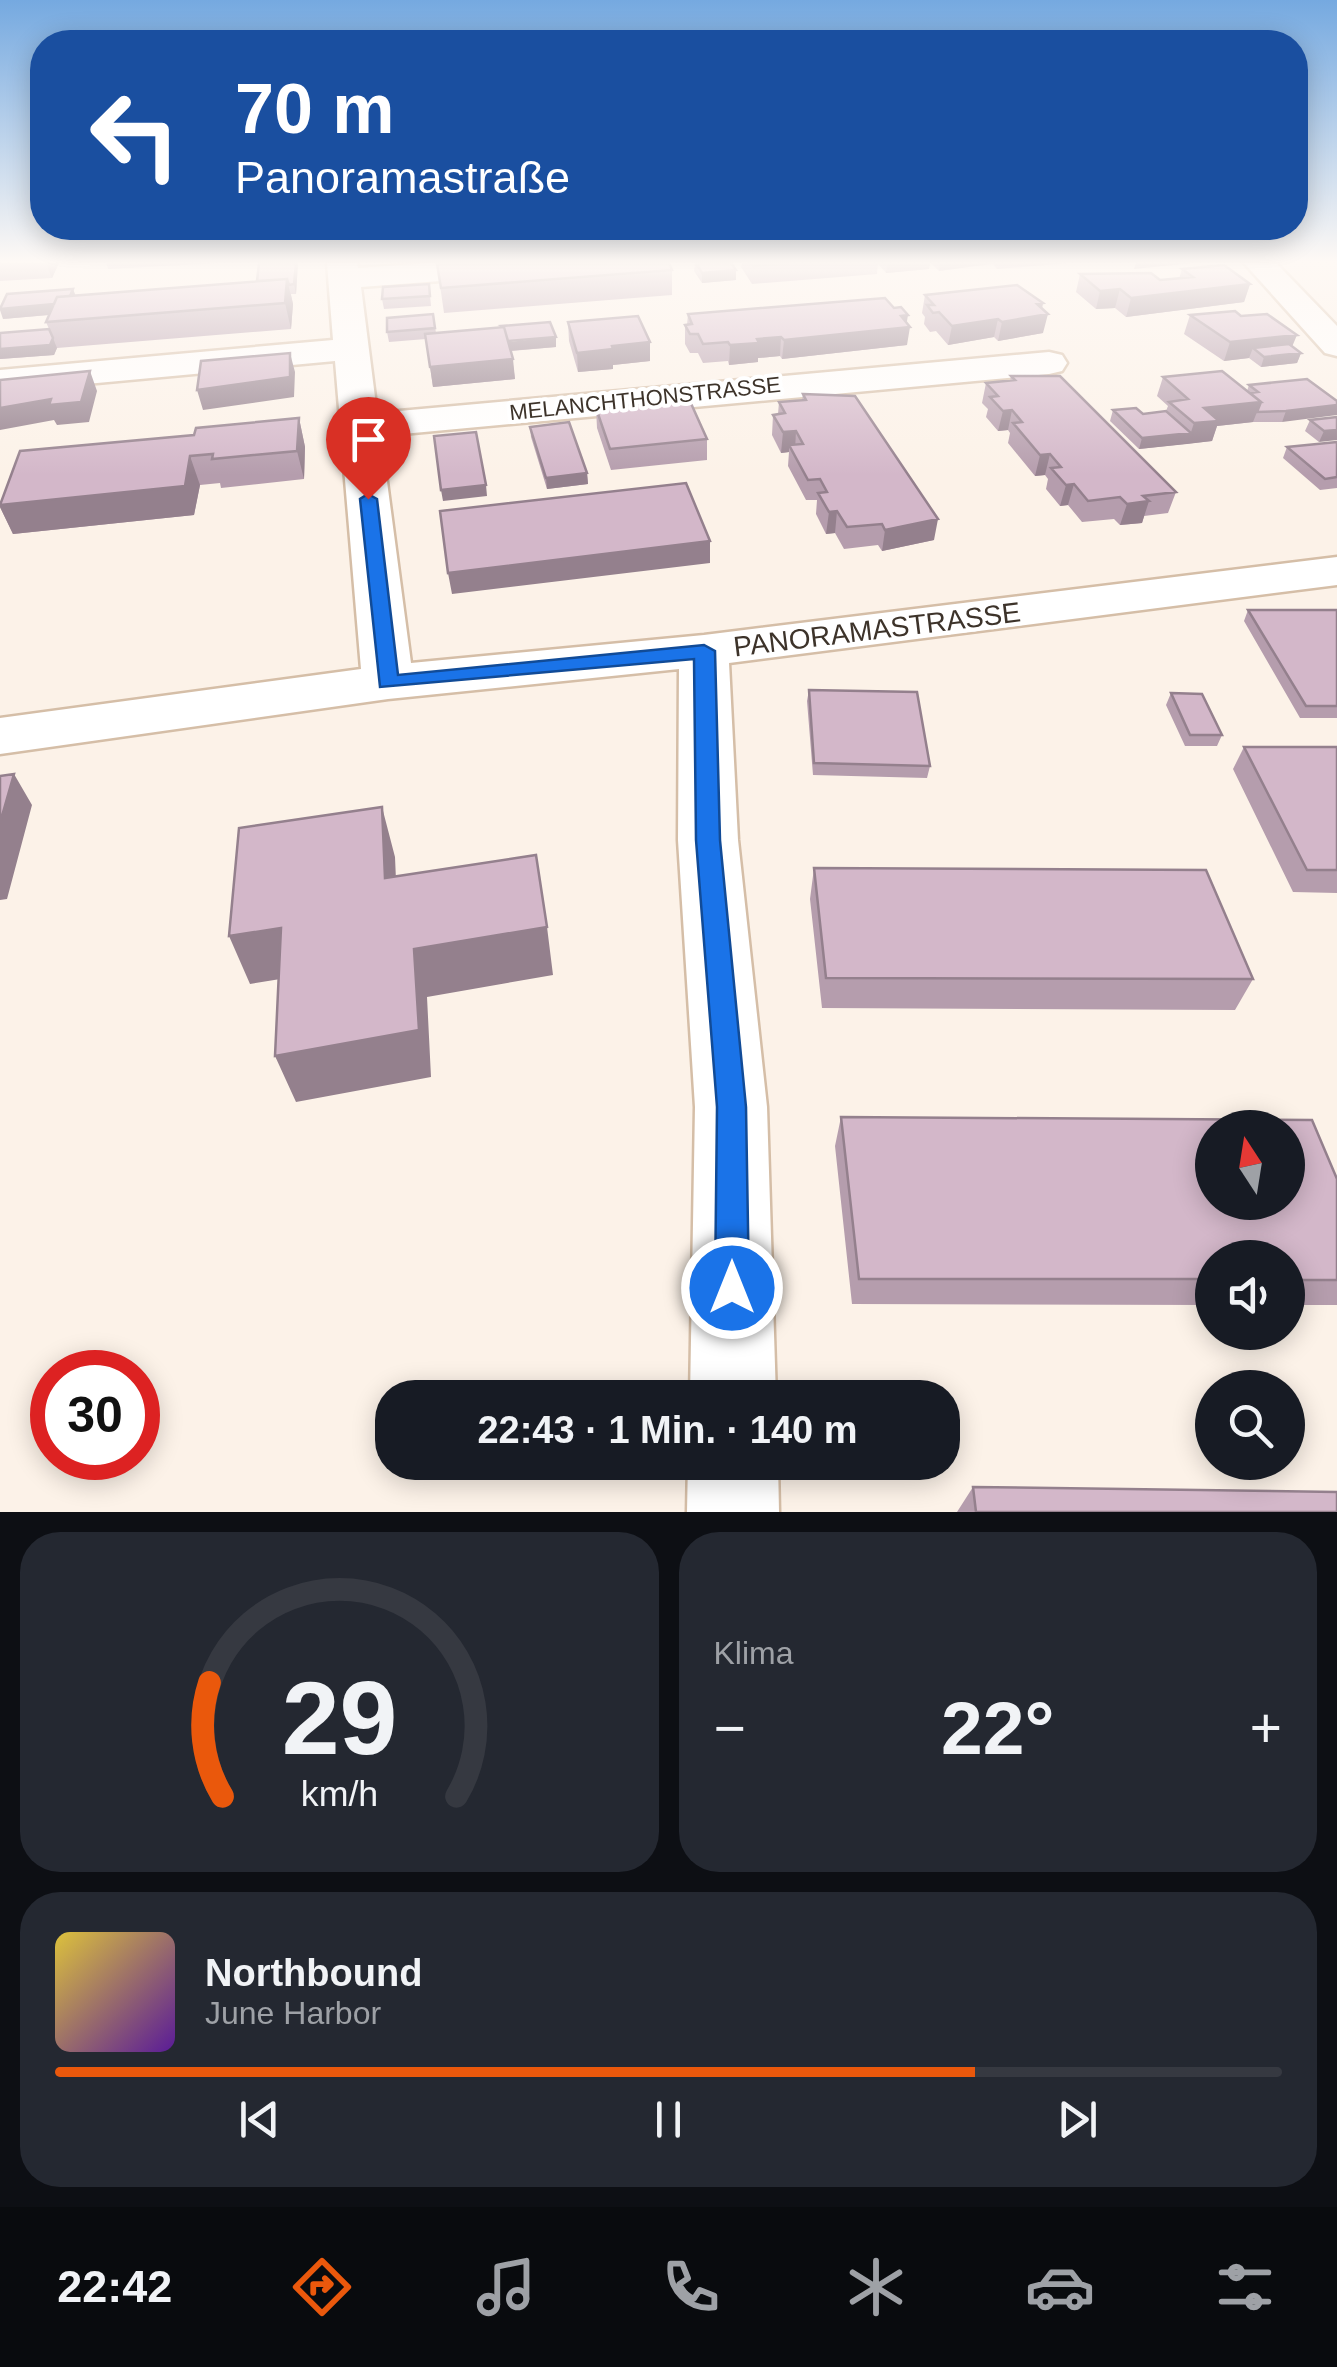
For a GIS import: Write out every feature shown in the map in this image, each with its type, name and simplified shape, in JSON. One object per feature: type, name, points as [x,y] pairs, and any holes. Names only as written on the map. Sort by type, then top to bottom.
[{"type":"street","points":[[352,334],[388,682]]},
{"type":"street","points":[[0,381],[354,349]]},
{"type":"street","name":"MELANCHTHONSTRASSE","points":[[360,426],[1049,363]]},
{"type":"street","name":"PANORAMASTRASSE","points":[[0,736],[388,682],[704,651],[1337,571]]},
{"type":"street","points":[[704,651],[708,840],[732,1107],[733,1380]]},
{"type":"street","points":[[733,1480],[733,1512]]},
{"type":"building","points":[[0,334],[51,334],[53,338],[50,345],[0,349]]},
{"type":"building","points":[[425,334],[506,334],[513,359],[430,367]]},
{"type":"building","points":[[506,334],[555,334],[556,337],[508,341]]},
{"type":"building","points":[[571,334],[646,334],[650,342],[612,346],[613,349],[577,353]]},
{"type":"building","points":[[690,334],[846,334],[757,339],[759,343],[730,345],[703,344],[698,334]]},
{"type":"building","points":[[1217,334],[1297,335],[1230,342]]},
{"type":"building","points":[[1289,344],[1301,353],[1264,357],[1253,348]]},
{"type":"building","points":[[290,353],[290,377],[197,390],[201,361]]},
{"type":"building","points":[[90,371],[81,402],[49,405],[51,399],[0,408],[0,380]]},
{"type":"building","points":[[1222,371],[1261,402],[1204,408],[1219,421],[1194,423],[1169,402],[1188,399],[1163,377]]},
{"type":"building","points":[[1011,376],[1060,376],[1176,492],[1143,496],[1149,501],[1127,504],[1120,497],[1088,501],[1074,484],[1066,485],[1051,468],[1061,467],[1050,454],[1040,455],[1013,423],[1022,422],[1012,410],[1003,411],[990,397],[998,396],[986,383],[1015,380]]},
{"type":"building","points":[[1307,379],[1337,401],[1337,405],[1257,412],[1261,402],[1250,393],[1258,392],[1249,385]]},
{"type":"building","points":[[803,394],[855,396],[938,519],[885,530],[882,524],[847,527],[837,511],[829,512],[818,493],[827,492],[820,479],[808,480],[789,445],[803,444],[796,431],[783,432],[773,415],[785,413],[779,402],[806,400]]},
{"type":"building","points":[[689,399],[707,439],[610,449],[596,408]]},
{"type":"building","points":[[1136,408],[1143,414],[1166,411],[1191,433],[1142,438],[1113,410]]},
{"type":"building","points":[[1337,417],[1337,430],[1324,431],[1310,420]]},
{"type":"building","points":[[299,418],[297,451],[212,459],[213,454],[190,456],[185,486],[0,505],[20,451],[194,435],[196,428]]},
{"type":"building","points":[[569,422],[587,473],[546,478],[530,427]]},
{"type":"building","points":[[476,432],[486,485],[441,490],[434,436]]},
{"type":"building","points":[[1337,442],[1337,477],[1325,479],[1287,447]]},
{"type":"building","points":[[686,483],[710,541],[448,573],[440,511]]},
{"type":"building","points":[[1248,610],[1337,610],[1337,706],[1306,706]]},
{"type":"building","points":[[809,690],[917,692],[930,766],[814,763]]},
{"type":"building","points":[[1171,693],[1202,694],[1222,735],[1190,735]]},
{"type":"building","points":[[1244,747],[1337,747],[1337,870],[1307,870]]},
{"type":"building","points":[[14,774],[0,823],[0,776]]},
{"type":"building","points":[[382,807],[385,878],[536,855],[547,927],[414,949],[419,1030],[275,1056],[281,928],[229,936],[239,828]]},
{"type":"building","points":[[814,868],[1206,870],[1253,979],[826,978]]},
{"type":"building","points":[[841,1117],[1195,1119],[1195,1220],[1305,1220],[1305,1120],[1312,1120],[1337,1179],[1337,1280],[1305,1280],[1305,1240],[1195,1240],[1195,1279],[859,1279]]},
{"type":"building","points":[[973,1487],[1337,1492],[1337,1512],[976,1512]]},
{"type":"route","points":[[368,499],[388,682],[704,651],[708,840],[732,1107],[732,1288]]}]
